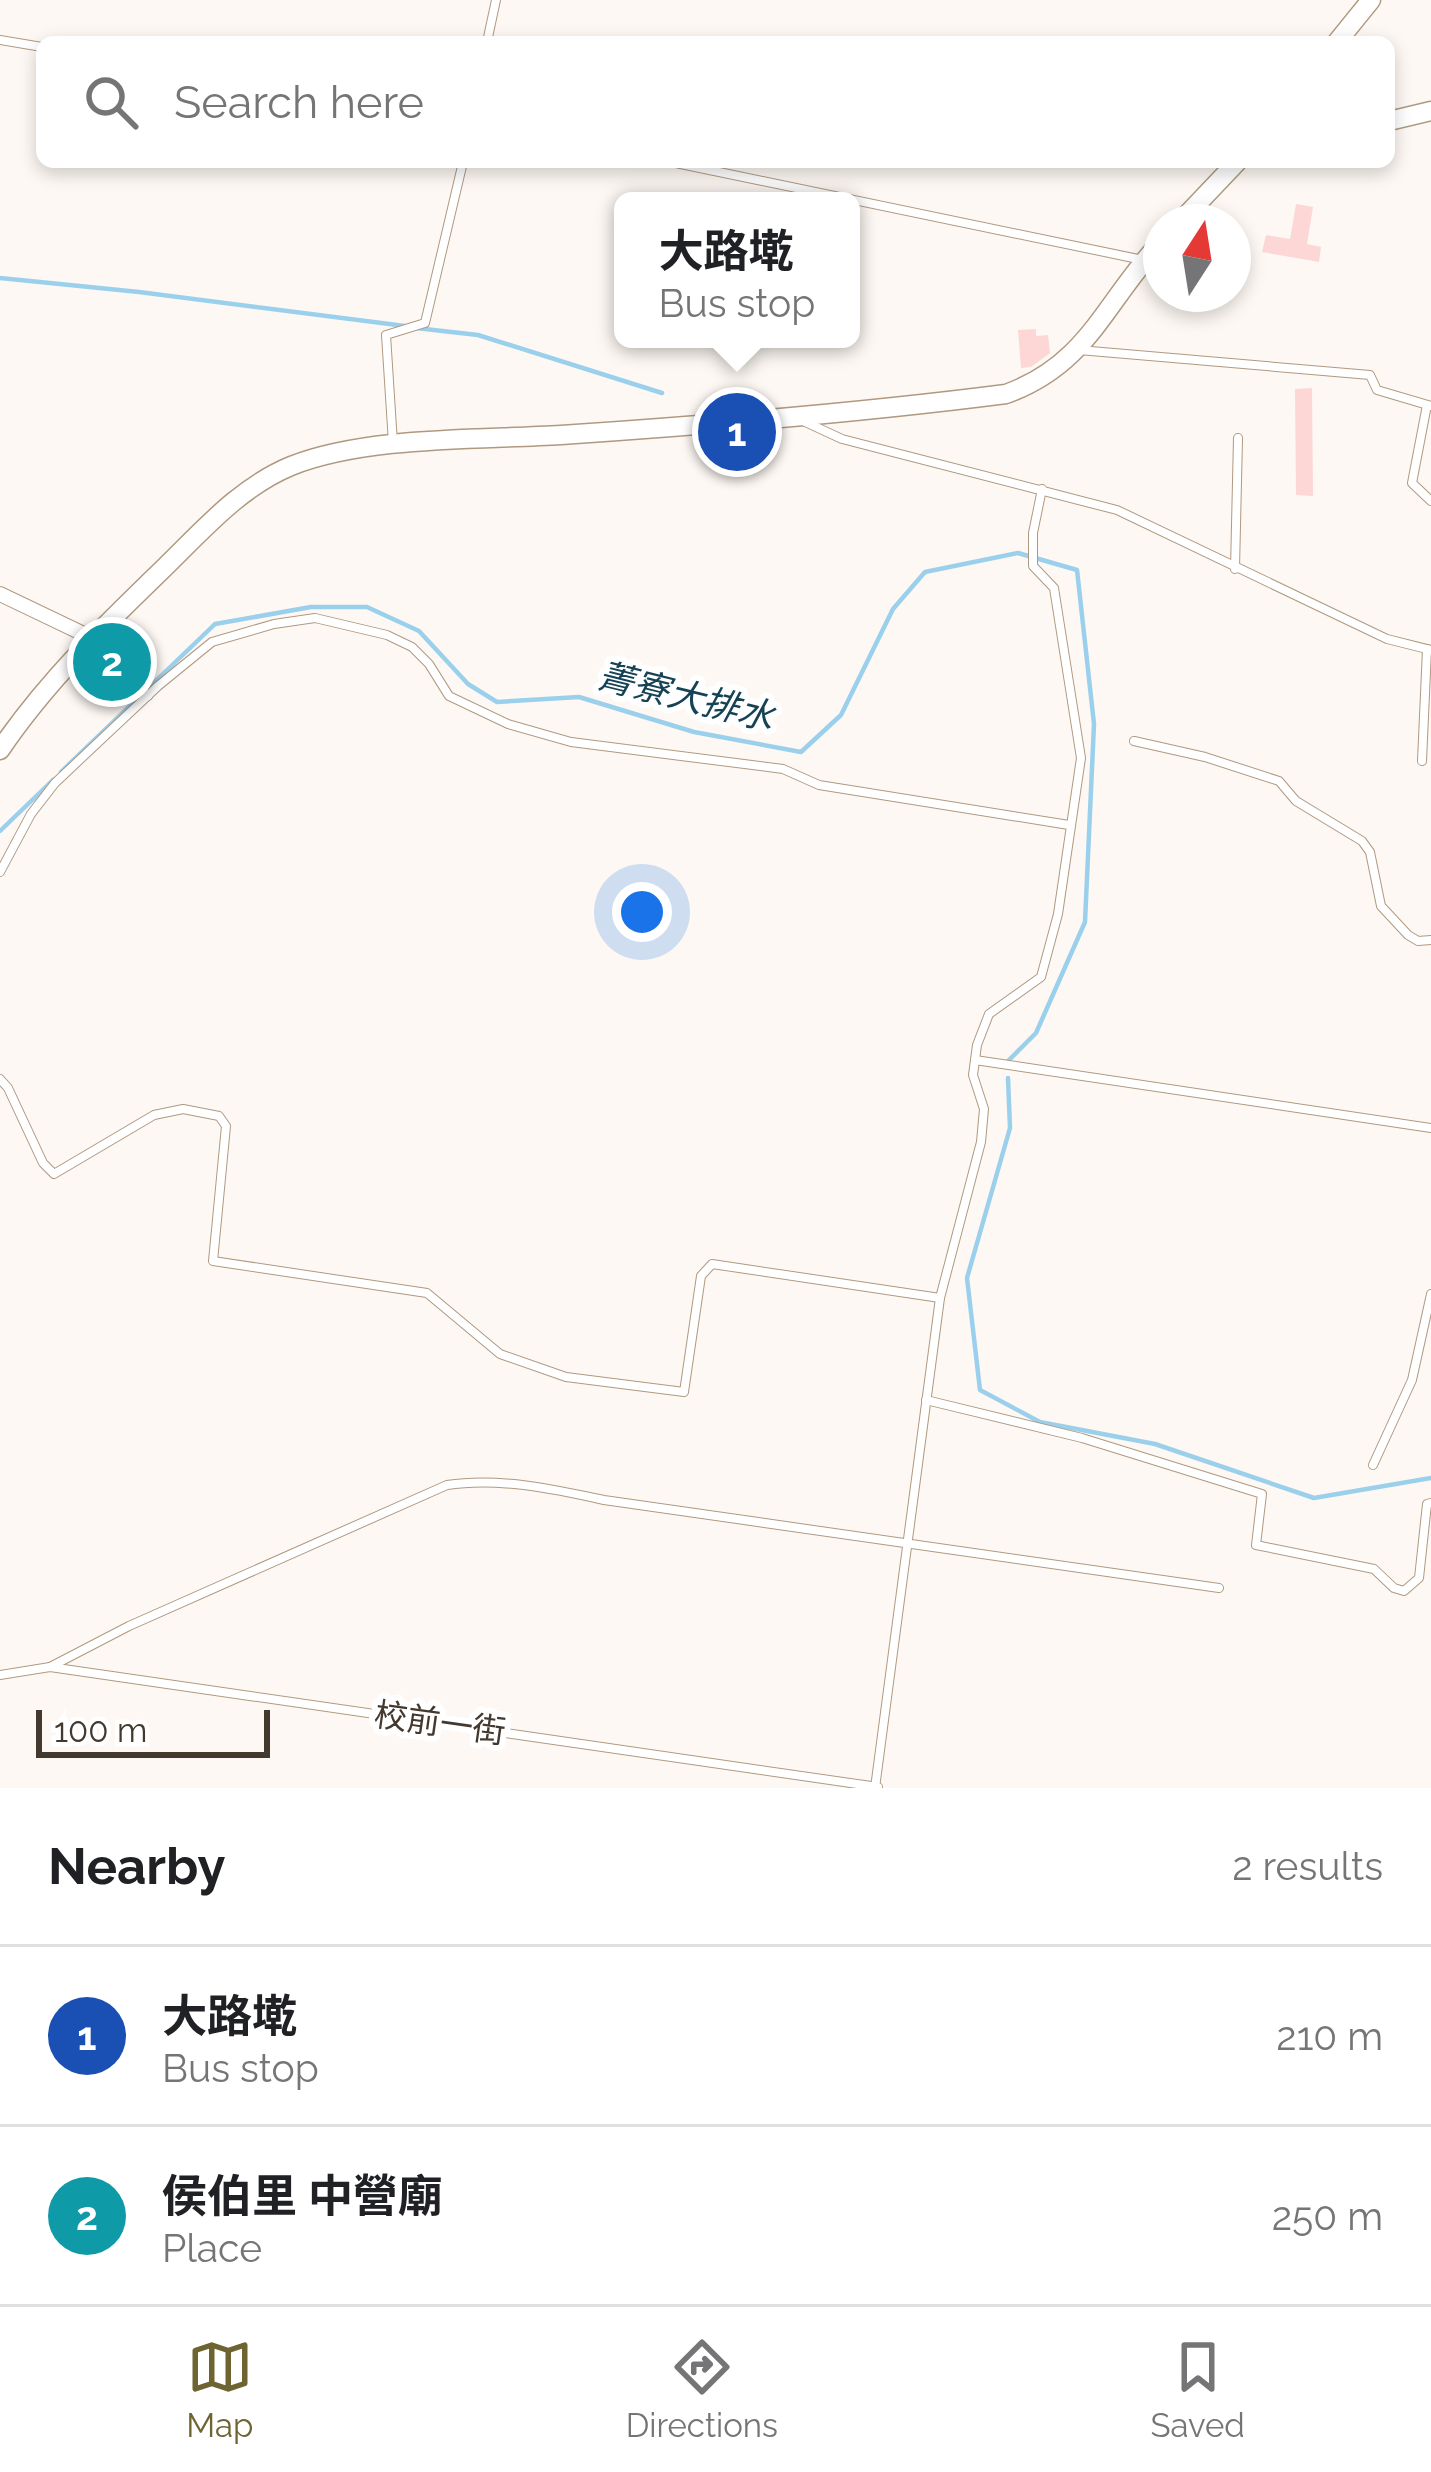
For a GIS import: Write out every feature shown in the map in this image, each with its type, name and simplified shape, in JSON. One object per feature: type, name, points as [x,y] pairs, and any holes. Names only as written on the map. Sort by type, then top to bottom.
[{"type":"street","points":[[1342,36],[1371,0]]},
{"type":"street","points":[[1395,120],[1431,111]]},
{"type":"street","points":[[1197,204],[1231,168]]},
{"type":"street","points":[[0,749],[28,709],[92,638],[257,483],[327,454],[394,446],[795,417],[1006,394],[1030,386],[1079,350],[1143,261]]},
{"type":"street","points":[[0,594],[92,638],[116,657]]},
{"type":"lane","points":[[489,36],[496,0]]},
{"type":"lane","points":[[0,40],[36,46]]},
{"type":"lane","points":[[394,446],[386,335],[425,323],[462,168]]},
{"type":"lane","points":[[700,168],[816,192]]},
{"type":"lane","points":[[860,201],[1143,260]]},
{"type":"lane","points":[[1079,350],[1370,375],[1377,390],[1429,405],[1412,482],[1431,501]]},
{"type":"lane","points":[[795,417],[842,440],[1117,510],[1388,639],[1429,650],[1422,761]]},
{"type":"lane","points":[[1235,569],[1238,438]]},
{"type":"lane","points":[[876,1787],[940,1298],[981,1142],[984,1109],[973,1075],[976,1045],[989,1014],[1041,977],[1058,914],[1081,758],[1054,588],[1033,566],[1033,533],[1042,488]]},
{"type":"lane","points":[[0,872],[31,814],[55,783],[146,695],[212,642],[315,617],[387,634],[412,647],[429,664],[449,696],[508,724],[571,742],[783,769],[819,785],[1069,825]]},
{"type":"lane","points":[[116,657],[146,695]]},
{"type":"lane","points":[[1134,742],[1205,757],[1280,781],[1296,801],[1362,842],[1370,853],[1381,906],[1408,935],[1418,941],[1431,940]]},
{"type":"lane","points":[[975,1060],[1431,1128]]},
{"type":"lane","points":[[0,1079],[43,1162],[54,1174],[154,1115],[183,1108],[219,1116],[226,1126],[212,1261],[427,1293],[500,1354],[566,1377],[684,1392],[701,1276],[712,1264],[940,1298]]},
{"type":"lane","points":[[1373,1465],[1412,1380],[1431,1294]]},
{"type":"lane","points":[[926,1400],[1082,1438],[1262,1494],[1256,1545],[1374,1569],[1404,1591],[1419,1578],[1426,1504],[1431,1504]]},
{"type":"lane","points":[[50,1667],[150,1616],[447,1485],[468,1481],[1220,1588]]},
{"type":"lane","name":"校前一街","points":[[0,1676],[50,1667],[876,1787]]},
{"type":"building","points":[[1296,204],[1313,207],[1307,244],[1321,247],[1319,262],[1262,252],[1266,235],[1290,239]]},
{"type":"building","points":[[1036,329],[1036,336],[1048,335],[1050,353],[1031,367],[1021,368],[1018,330]]},
{"type":"building","points":[[1312,388],[1313,496],[1296,495],[1295,389]]},
{"type":"waterway","points":[[0,278],[405,326]]},
{"type":"waterway","points":[[416,328],[478,335],[662,393]]},
{"type":"waterway","name":"菁寮大排水","points":[[61,772],[215,624],[311,607],[367,607],[419,631],[468,684],[497,702],[579,697],[694,732],[801,752],[841,715],[893,609],[925,572],[1018,553],[1077,570],[1094,724],[1085,922],[1036,1033],[1007,1062]]},
{"type":"waterway","name":"菁寮大排水","points":[[0,831],[53,780]]},
{"type":"waterway","name":"菁寮大排水","points":[[1008,1078],[1010,1128],[967,1278],[980,1390],[1040,1422],[1155,1444],[1314,1498],[1431,1478]]},
{"type":"place","name":"大路墘","points":[[737,432]]},
{"type":"place","name":"侯伯里 中營廟","points":[[112,662]]}]
